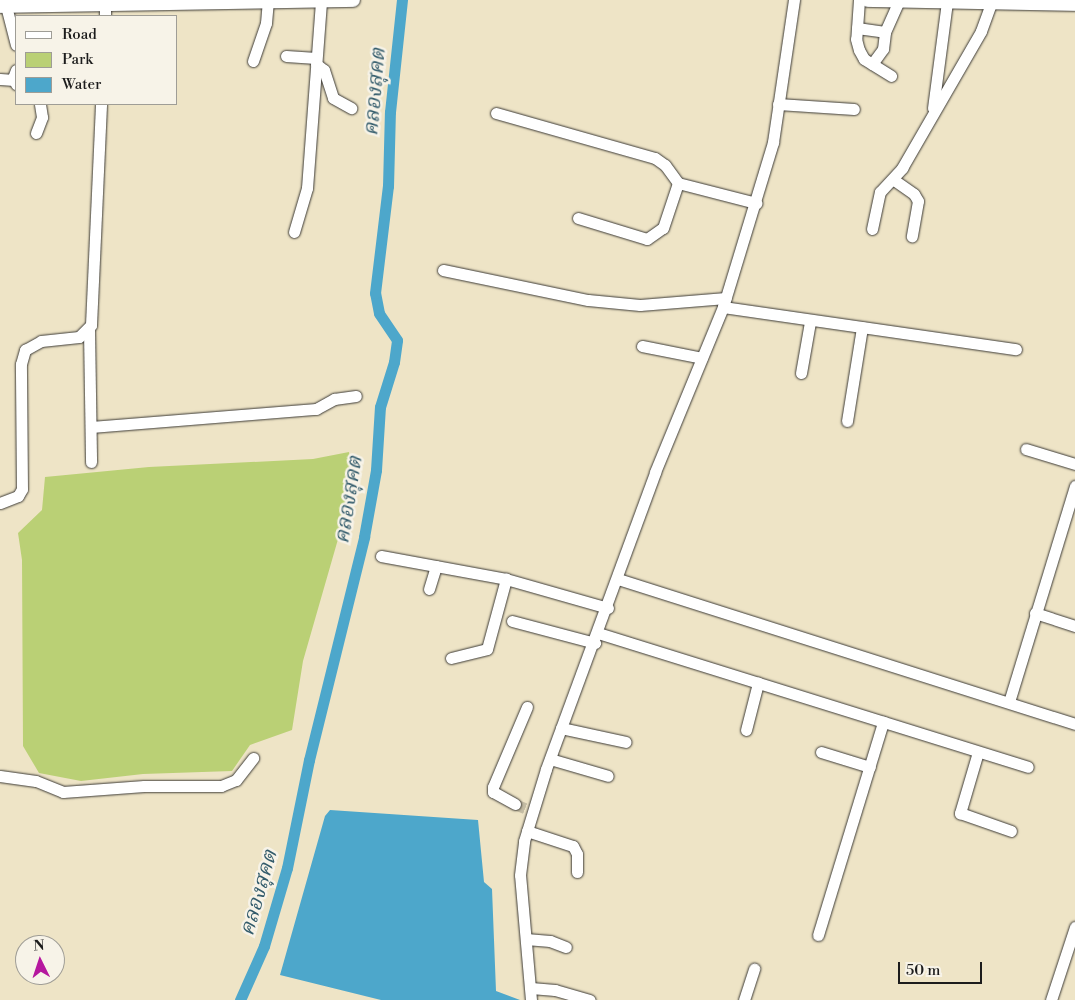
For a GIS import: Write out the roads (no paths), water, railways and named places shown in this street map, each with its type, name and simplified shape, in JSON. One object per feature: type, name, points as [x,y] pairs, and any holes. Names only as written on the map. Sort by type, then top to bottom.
[{"type":"main road","points":[[3,6],[110,6],[353,0]]},
{"type":"main road","points":[[868,0],[1075,4]]},
{"type":"street","points":[[294,232],[307,188],[321,0]]},
{"type":"street","points":[[531,1000],[520,875],[527,831],[524,808],[550,759],[608,608],[655,472],[724,302],[756,203],[772,142],[794,0]]},
{"type":"street","points":[[859,0],[857,28],[859,50],[864,59],[891,76]]},
{"type":"street","points":[[872,64],[883,49],[886,32],[899,0]]},
{"type":"street","points":[[253,61],[266,22],[268,1]]},
{"type":"street","points":[[932,112],[946,1]]},
{"type":"street","points":[[872,229],[877,197],[894,180],[981,31],[992,1]]},
{"type":"street","points":[[3,6],[15,42]]},
{"type":"street","points":[[857,28],[886,32]]},
{"type":"street","points":[[286,56],[316,61],[324,70],[333,98],[352,108]]},
{"type":"street","points":[[0,79],[15,78]]},
{"type":"street","points":[[778,104],[854,109]]},
{"type":"street","points":[[36,133],[42,117],[40,105]]},
{"type":"street","points":[[91,462],[89,330],[93,312],[101,105]]},
{"type":"street","points":[[496,113],[655,158],[666,165],[678,183],[756,203]]},
{"type":"street","points":[[894,180],[914,194],[918,201],[912,236]]},
{"type":"street","points":[[578,218],[646,240],[663,228],[678,183]]},
{"type":"street","points":[[443,270],[588,300],[640,305],[724,302],[810,322],[862,327],[1016,349]]},
{"type":"street","points":[[801,373],[810,322]]},
{"type":"street","points":[[848,421],[862,327]]},
{"type":"street","points":[[0,503],[18,496],[23,482],[21,364],[25,350],[41,341],[79,337],[89,330]]},
{"type":"street","points":[[642,346],[702,358]]},
{"type":"street","points":[[91,428],[316,409],[334,399],[356,396]]},
{"type":"street","points":[[1026,449],[1075,464]]},
{"type":"street","points":[[1009,702],[1075,486]]},
{"type":"street","points":[[381,556],[506,579],[608,608]]},
{"type":"street","points":[[429,589],[436,566]]},
{"type":"street","points":[[451,658],[487,649],[506,579]]},
{"type":"street","points":[[618,579],[1075,724]]},
{"type":"street","points":[[1035,613],[1075,626]]},
{"type":"street","points":[[512,621],[597,638],[758,682],[1028,767]]},
{"type":"street","points":[[746,730],[758,682]]},
{"type":"street","points":[[524,808],[493,792],[492,787],[527,707]]},
{"type":"street","points":[[818,935],[883,722]]},
{"type":"street","points":[[561,728],[626,742]]},
{"type":"street","points":[[821,752],[870,767]]},
{"type":"street","points":[[978,752],[960,813],[1011,831]]},
{"type":"street","points":[[0,776],[36,781],[63,792],[144,786],[221,786],[236,780],[253,758]]},
{"type":"street","points":[[550,759],[608,776]]},
{"type":"street","points":[[527,831],[573,846],[577,854],[577,872]]},
{"type":"street","points":[[1051,1000],[1075,927]]},
{"type":"street","points":[[526,939],[550,941],[566,947]]},
{"type":"street","points":[[744,1000],[754,969]]},
{"type":"street","points":[[531,988],[590,1000]]},
{"type":"water","points":[[330,810],[478,820],[484,882],[492,889],[496,991],[520,1000],[381,1000],[280,975],[325,816]]},
{"type":"waterway","name":"คลองสุคต","points":[[240,1000],[264,946],[287,868],[309,760],[364,537],[376,470],[380,407],[394,362],[397,340],[379,313],[375,293],[388,186],[390,112],[402,0]]},
{"type":"tunnel","points":[[515,804],[525,808]]}]
